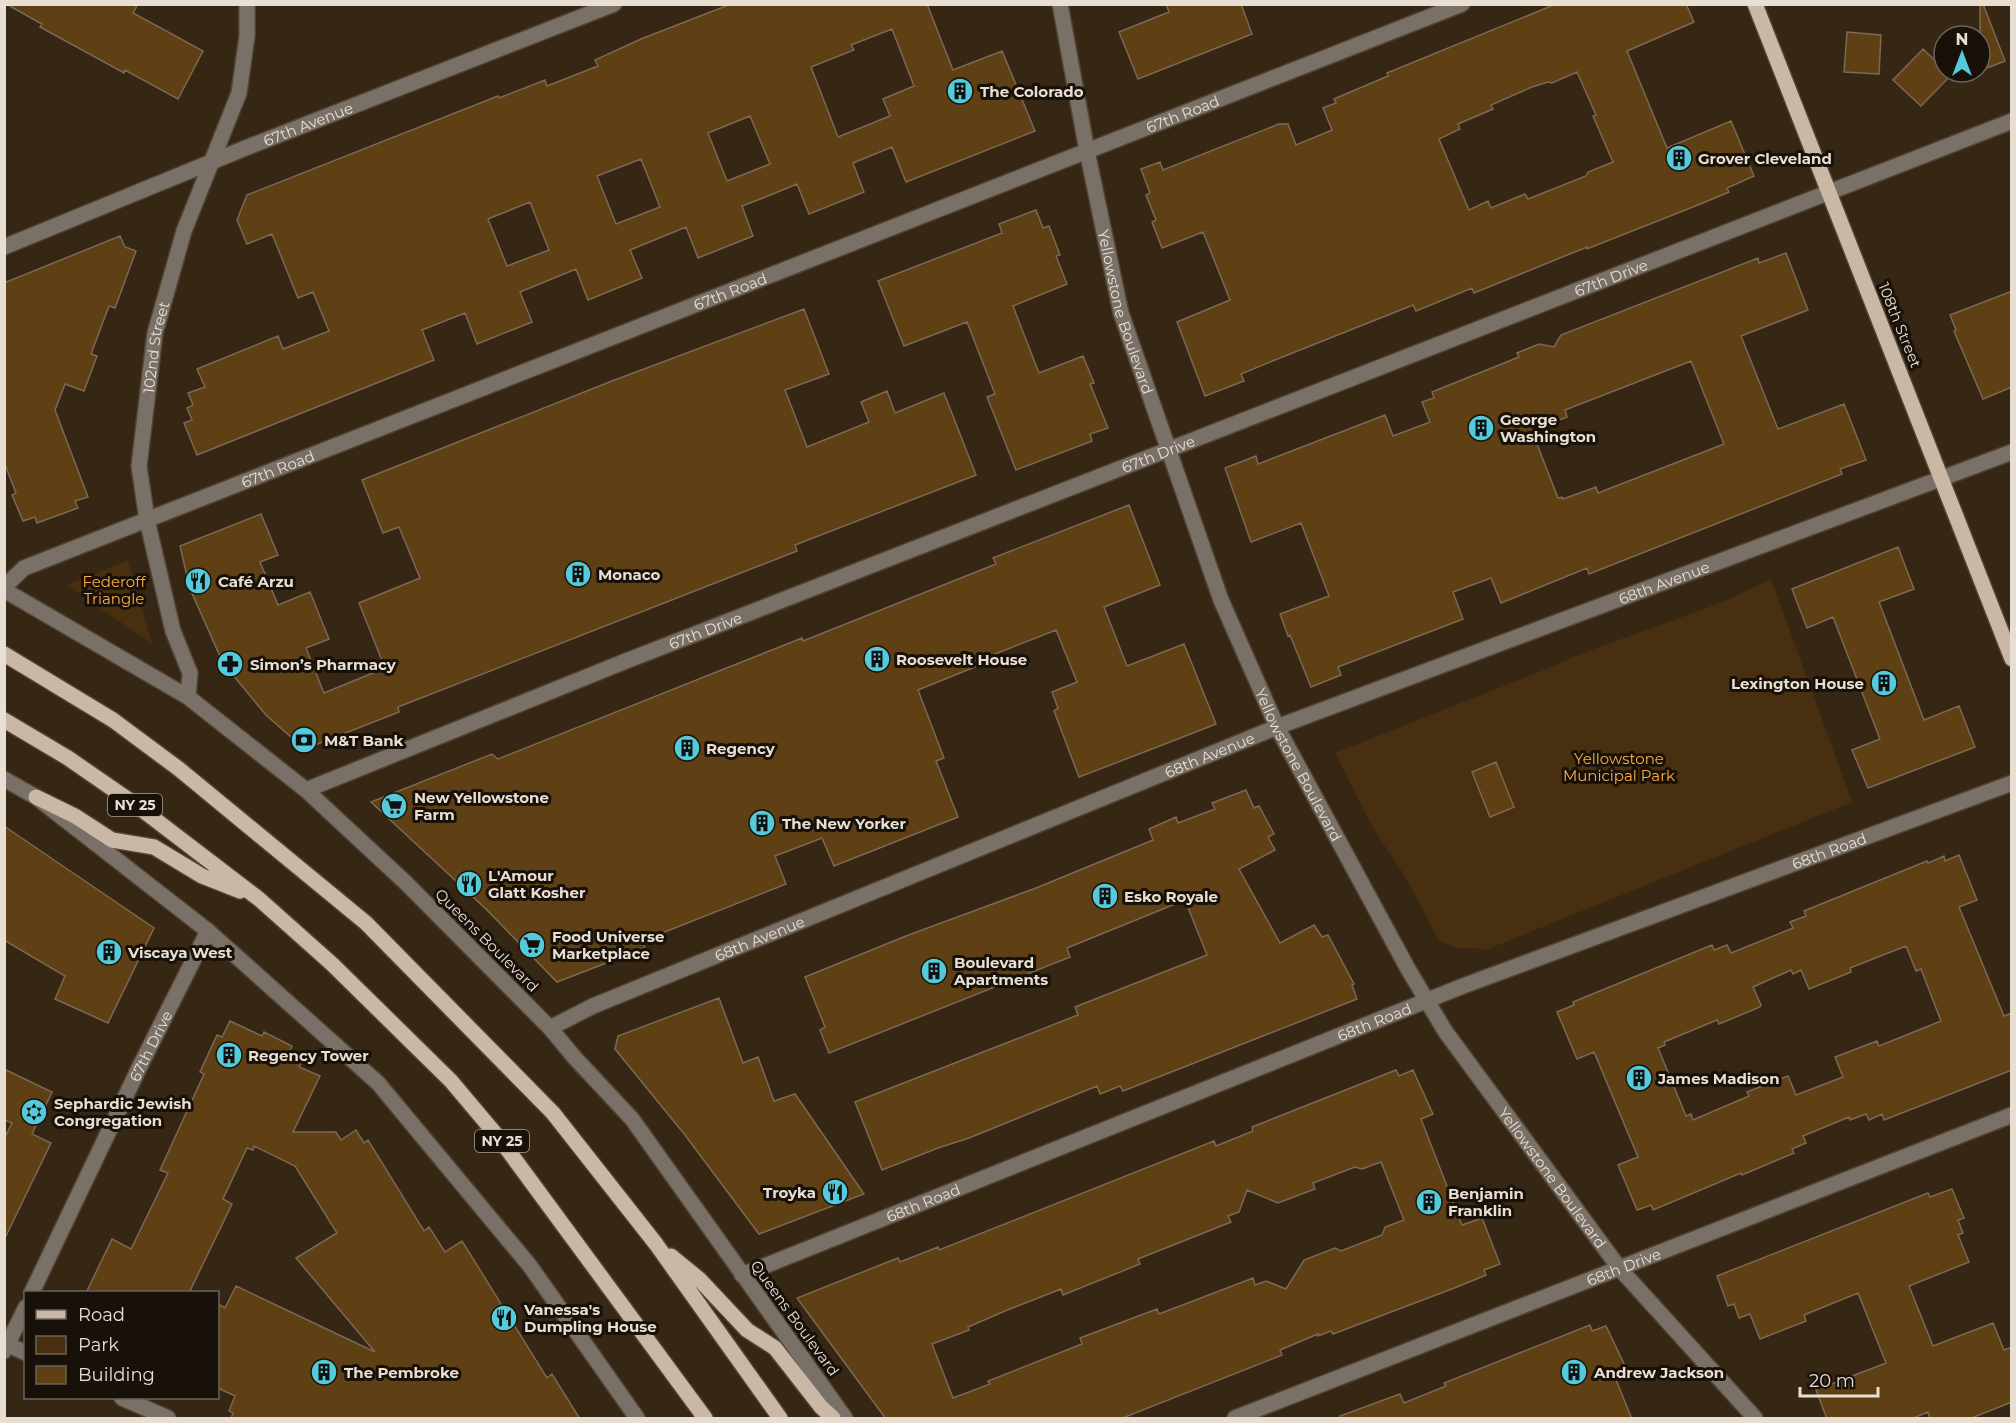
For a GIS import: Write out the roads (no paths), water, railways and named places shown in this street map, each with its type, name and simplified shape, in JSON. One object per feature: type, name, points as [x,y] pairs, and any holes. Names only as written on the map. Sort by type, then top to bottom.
[{"type":"main road","name":"108th Street","points":[[1755,4],[2012,659]]},
{"type":"main road","points":[[4,654],[113,720],[179,769],[366,923],[537,1095],[656,1244],[780,1419]]},
{"type":"main road","name":"NY 25","points":[[4,720],[68,758],[136,805],[259,899],[332,964],[451,1081],[499,1138],[705,1419]]},
{"type":"main road","points":[[36,797],[75,816],[112,840],[154,847],[202,876],[259,899]]},
{"type":"main road","points":[[656,1244],[699,1279],[747,1330],[775,1348],[820,1407],[833,1419]]},
{"type":"street","name":"102nd Street","points":[[188,697],[190,673],[173,631],[147,520],[139,466],[155,333],[184,231],[239,93],[247,36],[247,4]]},
{"type":"street","name":"67th Avenue","points":[[4,247],[614,4]]},
{"type":"street","name":"Yellowstone Boulevard","points":[[1060,4],[1087,151],[1121,313],[1167,451],[1221,600],[1277,727],[1426,1001],[1445,1031],[1620,1269],[1755,1419]]},
{"type":"street","name":"67th Road","points":[[4,588],[24,568],[1462,4]]},
{"type":"street","name":"67th Drive","points":[[306,790],[626,661],[2012,121]]},
{"type":"street","name":"68th Avenue","points":[[550,1028],[593,1006],[1277,727],[2012,452]]},
{"type":"street","name":"Queens Boulevard","points":[[4,588],[188,697],[306,790],[406,883],[550,1028],[632,1119],[845,1419]]},
{"type":"street","points":[[4,779],[36,797],[208,931],[378,1083],[530,1266],[637,1419]]},
{"type":"street","name":"68th Road","points":[[742,1275],[1426,1001],[2012,783]]},
{"type":"street","name":"67th Drive","points":[[33,1291],[140,1066],[208,931]]},
{"type":"street","name":"68th Drive","points":[[1235,1419],[2012,1115]]},
{"type":"street","points":[[24,1310],[5,1346],[24,1352]]},
{"type":"street","points":[[124,1399],[168,1419]]},
{"type":"place","name":"The Colorado","points":[[960,91]]},
{"type":"place","name":"Grover Cleveland","points":[[1679,158]]},
{"type":"place","name":"George Washington","points":[[1481,428]]},
{"type":"place","name":"Monaco","points":[[578,574]]},
{"type":"place","name":"Café Arzu","points":[[198,581]]},
{"type":"place","name":"Roosevelt House","points":[[877,659]]},
{"type":"place","name":"Simon’s Pharmacy","points":[[230,664]]},
{"type":"place","name":"Lexington House","points":[[1884,683]]},
{"type":"place","name":"M&T Bank","points":[[304,740]]},
{"type":"place","name":"Regency","points":[[687,748]]},
{"type":"place","name":"New Yellowstone Farm","points":[[394,806]]},
{"type":"place","name":"The New Yorker","points":[[762,823]]},
{"type":"place","name":"L'Amour Glatt Kosher","points":[[469,884]]},
{"type":"place","name":"Esko Royale","points":[[1105,896]]},
{"type":"place","name":"Food Universe Marketplace","points":[[532,945]]},
{"type":"place","name":"Viscaya West","points":[[109,952]]},
{"type":"place","name":"Boulevard Apartments","points":[[934,971]]},
{"type":"place","name":"Regency Tower","points":[[229,1055]]},
{"type":"place","name":"James Madison","points":[[1639,1078]]},
{"type":"place","name":"Sephardic Jewish Congregation","points":[[34,1112]]},
{"type":"place","name":"Troyka","points":[[835,1192]]},
{"type":"place","name":"Benjamin Franklin","points":[[1429,1202]]},
{"type":"place","name":"Vanessa's Dumpling House","points":[[504,1318]]},
{"type":"place","name":"The Pembroke","points":[[324,1372]]},
{"type":"place","name":"Andrew Jackson","points":[[1574,1372]]},
{"type":"park label","name":"Federoff Triangle","points":[[114,590]]},
{"type":"park label","name":"Yellowstone Municipal Park","points":[[1619,766]]}]
